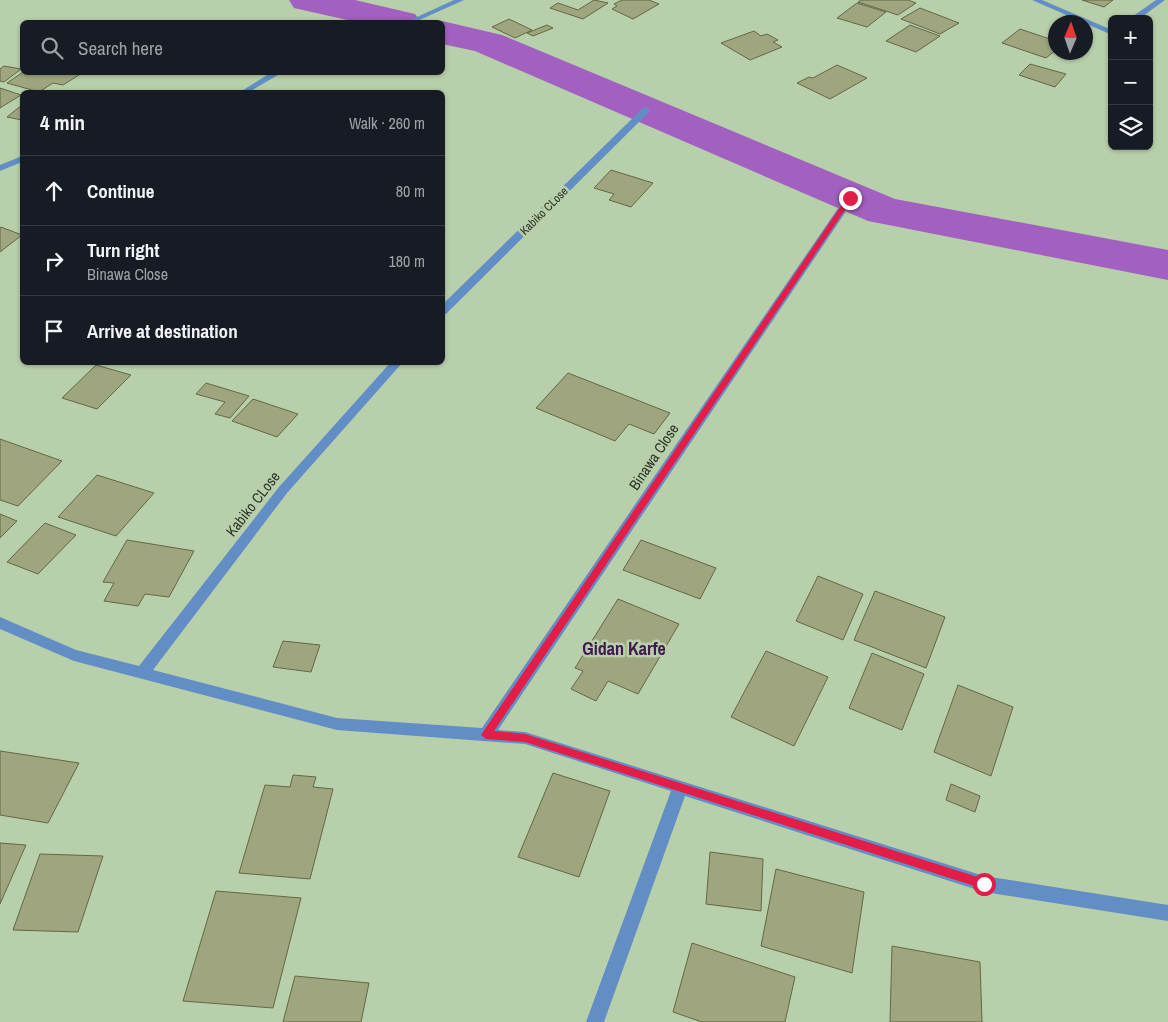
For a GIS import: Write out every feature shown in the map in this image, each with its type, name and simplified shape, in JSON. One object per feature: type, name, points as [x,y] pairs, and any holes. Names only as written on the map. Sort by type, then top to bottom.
[{"type":"street","points":[[415,20],[460,0]]},
{"type":"street","points":[[1036,0],[1108,31]]},
{"type":"street","points":[[1139,15],[1161,0]]},
{"type":"street","points":[[247,90],[273,75]]},
{"type":"street","name":"Kabiko CLose","points":[[445,309],[646,110]]},
{"type":"street","points":[[0,168],[20,160]]},
{"type":"street","name":"Binawa Close","points":[[486,735],[850,198]]},
{"type":"street","name":"Kabiko CLose","points":[[142,673],[283,490],[395,365]]},
{"type":"street","points":[[0,623],[74,655],[337,724],[525,738],[984,884],[1168,913]]},
{"type":"street","points":[[595,1022],[680,788]]},
{"type":"building","points":[[594,0],[608,3],[583,19],[550,8],[558,3],[578,10]]},
{"type":"building","points":[[622,0],[649,0],[659,4],[633,19],[612,9],[617,6],[614,4]]},
{"type":"building","points":[[861,0],[908,0],[916,3],[898,15],[858,2]]},
{"type":"building","points":[[1082,0],[1113,0],[1104,7]]},
{"type":"building","points":[[857,3],[886,12],[867,27],[837,18]]},
{"type":"building","points":[[920,8],[959,23],[940,34],[901,19]]},
{"type":"building","points":[[509,19],[532,30],[515,38],[492,27]]},
{"type":"building","points":[[547,25],[553,28],[533,36],[527,33]]},
{"type":"building","points":[[910,25],[940,36],[916,52],[886,41]]},
{"type":"building","points":[[1020,29],[1048,38],[1048,56],[1046,58],[1002,43]]},
{"type":"building","points":[[754,31],[761,36],[767,34],[778,40],[773,42],[782,47],[750,60],[721,43]]},
{"type":"building","points":[[1030,64],[1066,74],[1055,87],[1019,75]]},
{"type":"building","points":[[837,65],[867,78],[830,99],[797,83],[809,77],[813,78]]},
{"type":"building","points":[[4,66],[20,70],[4,82],[0,81],[0,69]]},
{"type":"building","points":[[20,74],[79,75],[63,85],[53,83],[42,90],[32,90],[7,83]]},
{"type":"building","points":[[0,88],[20,95],[20,96],[0,108]]},
{"type":"building","points":[[20,107],[20,120],[7,117]]},
{"type":"building","points":[[611,170],[653,183],[631,207],[609,200],[614,194],[594,188]]},
{"type":"building","points":[[0,228],[20,234],[20,237],[0,252]]},
{"type":"building","points":[[96,365],[131,375],[97,409],[62,398]]},
{"type":"building","points":[[568,373],[670,413],[654,434],[629,424],[615,441],[536,408]]},
{"type":"building","points":[[206,383],[249,396],[230,418],[215,414],[225,402],[196,394]]},
{"type":"building","points":[[253,399],[298,414],[277,437],[232,421]]},
{"type":"building","points":[[0,439],[62,461],[18,506],[0,500]]},
{"type":"building","points":[[97,475],[154,493],[116,536],[58,517]]},
{"type":"building","points":[[0,514],[17,521],[0,538]]},
{"type":"building","points":[[45,523],[76,535],[38,574],[7,562]]},
{"type":"building","points":[[127,540],[194,551],[169,597],[145,594],[138,606],[104,601],[114,583],[103,582]]},
{"type":"building","points":[[641,540],[716,568],[700,599],[623,570]]},
{"type":"building","points":[[818,576],[863,594],[843,640],[796,621]]},
{"type":"building","points":[[875,591],[945,617],[926,668],[854,640]]},
{"type":"building","points":[[618,599],[679,624],[638,694],[608,681],[596,701],[571,689],[583,671],[575,668]]},
{"type":"building","points":[[283,641],[320,645],[311,672],[273,667]]},
{"type":"building","points":[[766,651],[828,677],[794,746],[731,717]]},
{"type":"building","points":[[872,653],[924,674],[902,730],[849,708]]},
{"type":"building","points":[[958,685],[1013,707],[991,776],[934,752]]},
{"type":"building","points":[[0,751],[79,763],[48,823],[0,815]]},
{"type":"building","points":[[553,773],[610,791],[579,877],[518,857]]},
{"type":"building","points":[[293,775],[316,777],[313,787],[333,789],[310,879],[239,873],[265,785],[290,787]]},
{"type":"building","points":[[951,784],[980,796],[975,812],[946,800]]},
{"type":"building","points":[[0,843],[26,845],[0,904]]},
{"type":"building","points":[[710,852],[763,859],[761,911],[706,904]]},
{"type":"building","points":[[40,854],[103,856],[78,932],[13,930]]},
{"type":"building","points":[[776,869],[864,892],[852,973],[761,946]]},
{"type":"building","points":[[216,891],[301,898],[273,1008],[183,1001]]},
{"type":"building","points":[[692,943],[795,977],[785,1022],[702,1022],[673,1012]]},
{"type":"building","points":[[892,946],[980,962],[982,1022],[890,1022]]},
{"type":"building","points":[[295,976],[369,983],[361,1022],[283,1022]]},
{"type":"waterway","points":[[307,0],[393,20]]},
{"type":"waterway","points":[[445,33],[488,43],[884,211],[1168,265]]},
{"type":"district","name":"Gidan Karfe","points":[[624,649]]},
{"type":"route","points":[[850,198],[486,735],[525,738],[984,884]]}]
